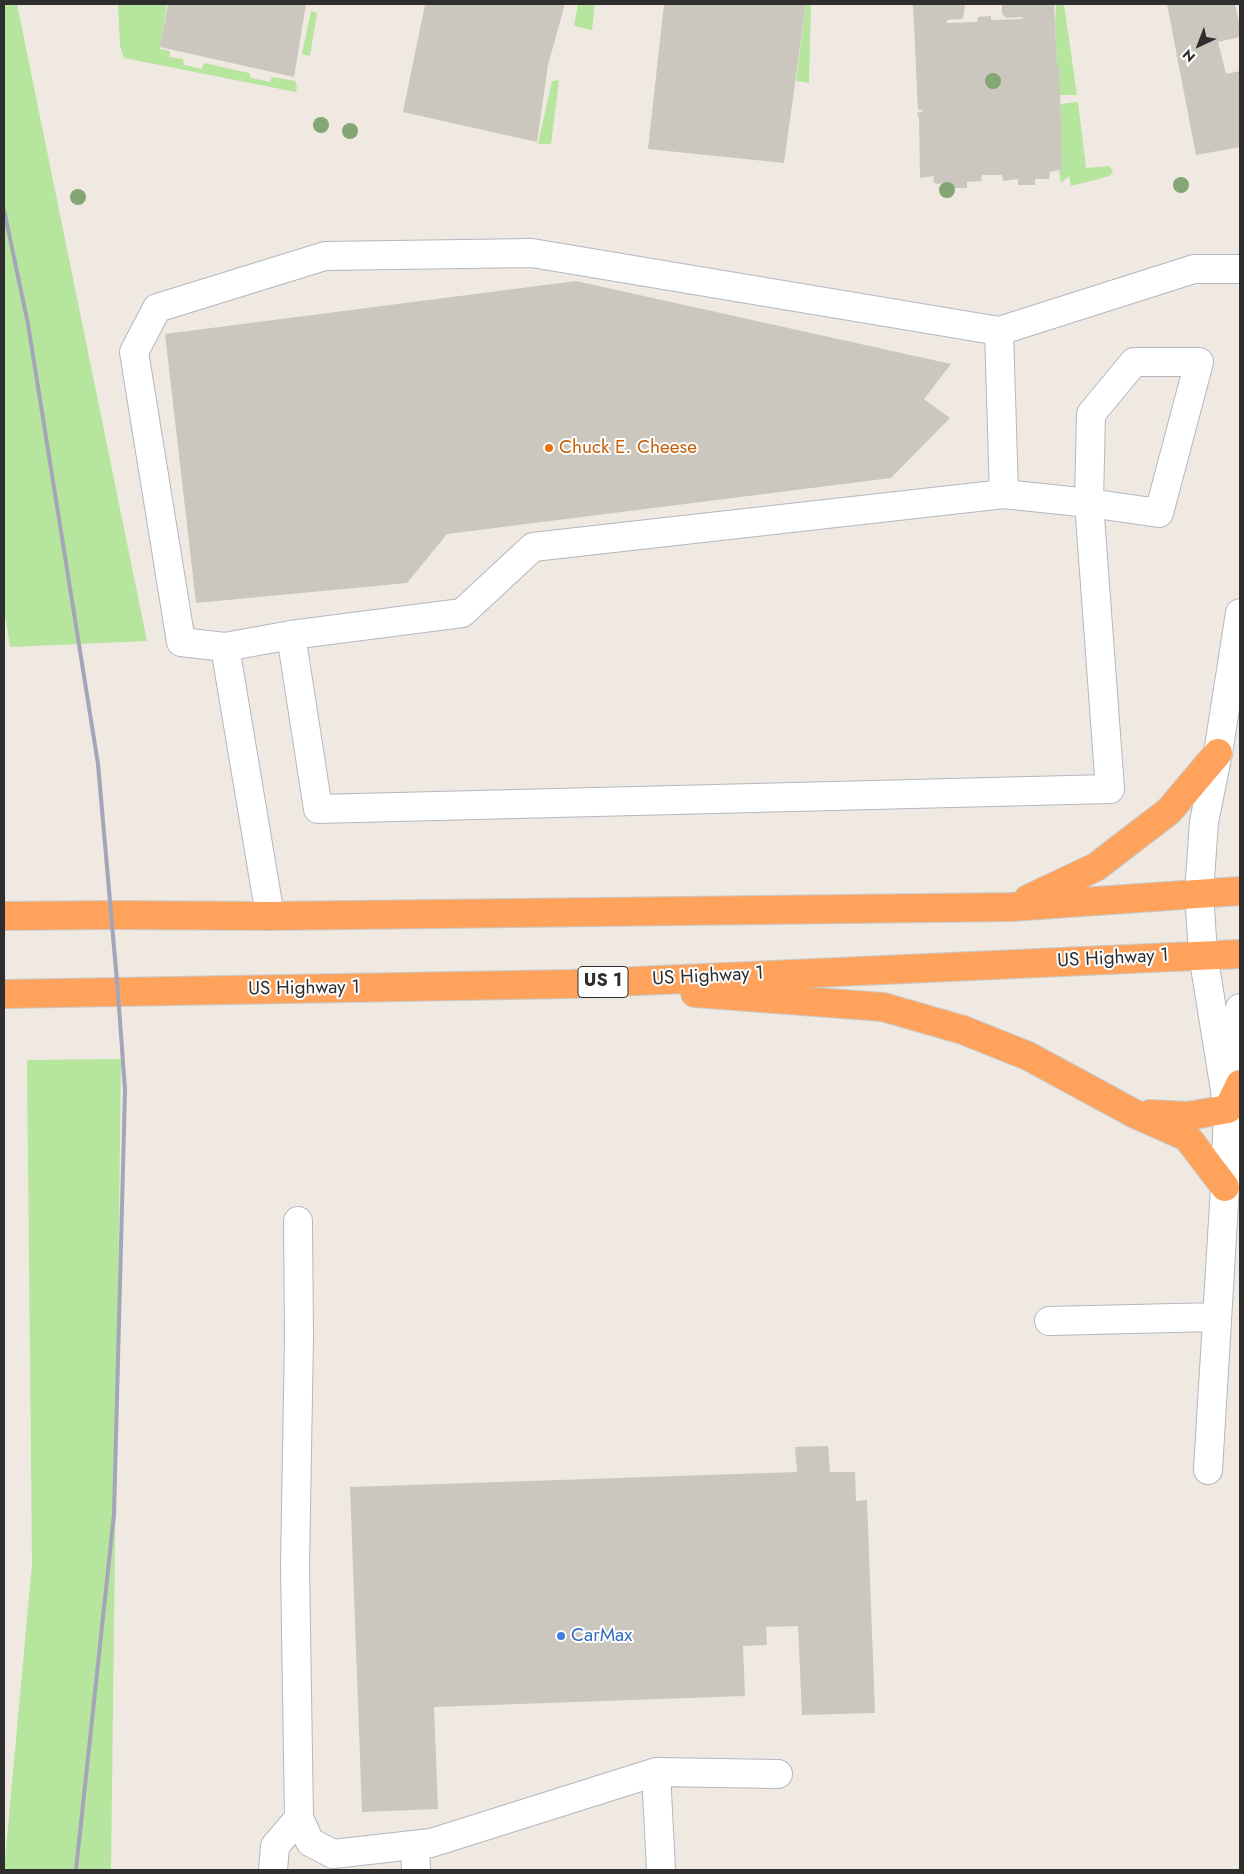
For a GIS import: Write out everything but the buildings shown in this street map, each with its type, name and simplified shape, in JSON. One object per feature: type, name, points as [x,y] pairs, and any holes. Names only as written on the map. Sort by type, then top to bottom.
[{"type":"highway","points":[[1011,907],[1096,867],[1170,811],[1218,753]]},
{"type":"highway","points":[[4,916],[111,914],[270,916],[1011,907],[1240,891]]},
{"type":"highway","name":"US 1","points":[[1203,954],[1240,954]]},
{"type":"highway","name":"US Highway 1","points":[[4,994],[571,984],[1203,954]]},
{"type":"highway","points":[[571,984],[883,1007],[963,1030],[1028,1056],[1135,1114],[1187,1137],[1225,1187]]},
{"type":"highway","points":[[1135,1114],[1188,1116],[1228,1108],[1240,1084]]},
{"type":"street","points":[[291,635],[318,809],[1110,789],[1089,503],[1091,414],[1134,362],[1199,362],[1159,513],[1089,503],[1004,494],[533,547],[462,613],[291,635],[225,647],[182,642],[134,352],[157,308],[325,256],[532,253],[999,330],[1194,268],[1240,269]]},
{"type":"street","points":[[999,330],[1004,494]]},
{"type":"street","points":[[1228,1108],[1203,954],[1199,893],[1204,822],[1218,753],[1240,613]]},
{"type":"street","points":[[225,647],[270,916]]},
{"type":"street","points":[[1208,1470],[1228,1108],[1240,1008]]},
{"type":"street","points":[[298,1221],[299,1337],[295,1566],[298,1818],[310,1842],[333,1854],[416,1857],[432,1843],[656,1772],[778,1774]]},
{"type":"street","points":[[1048,1321],[1218,1316]]},
{"type":"street","points":[[656,1772],[662,1870]]},
{"type":"street","points":[[273,1870],[275,1846],[298,1818]]},
{"type":"green space","points":[[4,4],[17,4],[147,641],[10,647],[4,609]]},
{"type":"green space","points":[[118,4],[167,4],[160,49],[170,51],[170,57],[183,59],[184,65],[202,69],[204,63],[249,73],[251,78],[270,82],[272,77],[295,81],[296,92],[124,58],[120,46]]},
{"type":"green space","points":[[578,4],[595,4],[592,30],[574,26]]},
{"type":"green space","points":[[806,4],[811,4],[809,83],[796,81]]},
{"type":"green space","points":[[1056,4],[1064,4],[1077,95],[1059,95],[1058,82],[1060,82],[1059,67],[1057,67],[1055,24]]},
{"type":"green space","points":[[311,11],[317,13],[310,56],[302,54]]},
{"type":"green space","points":[[559,80],[551,144],[538,144],[552,81]]},
{"type":"green space","points":[[1078,102],[1086,168],[1109,166],[1113,171],[1110,176],[1071,186],[1069,176],[1061,183],[1059,171],[1062,171],[1060,104]]},
{"type":"green space","points":[[121,1059],[111,1870],[4,1870],[32,1564],[27,1060]]},
{"type":"railway","points":[[4,210],[28,324],[98,764],[125,1090],[114,1514],[76,1870]]},
{"type":"place","name":"Chuck E. Cheese","points":[[549,448]]},
{"type":"place","name":"CarMax","points":[[561,1636]]}]
